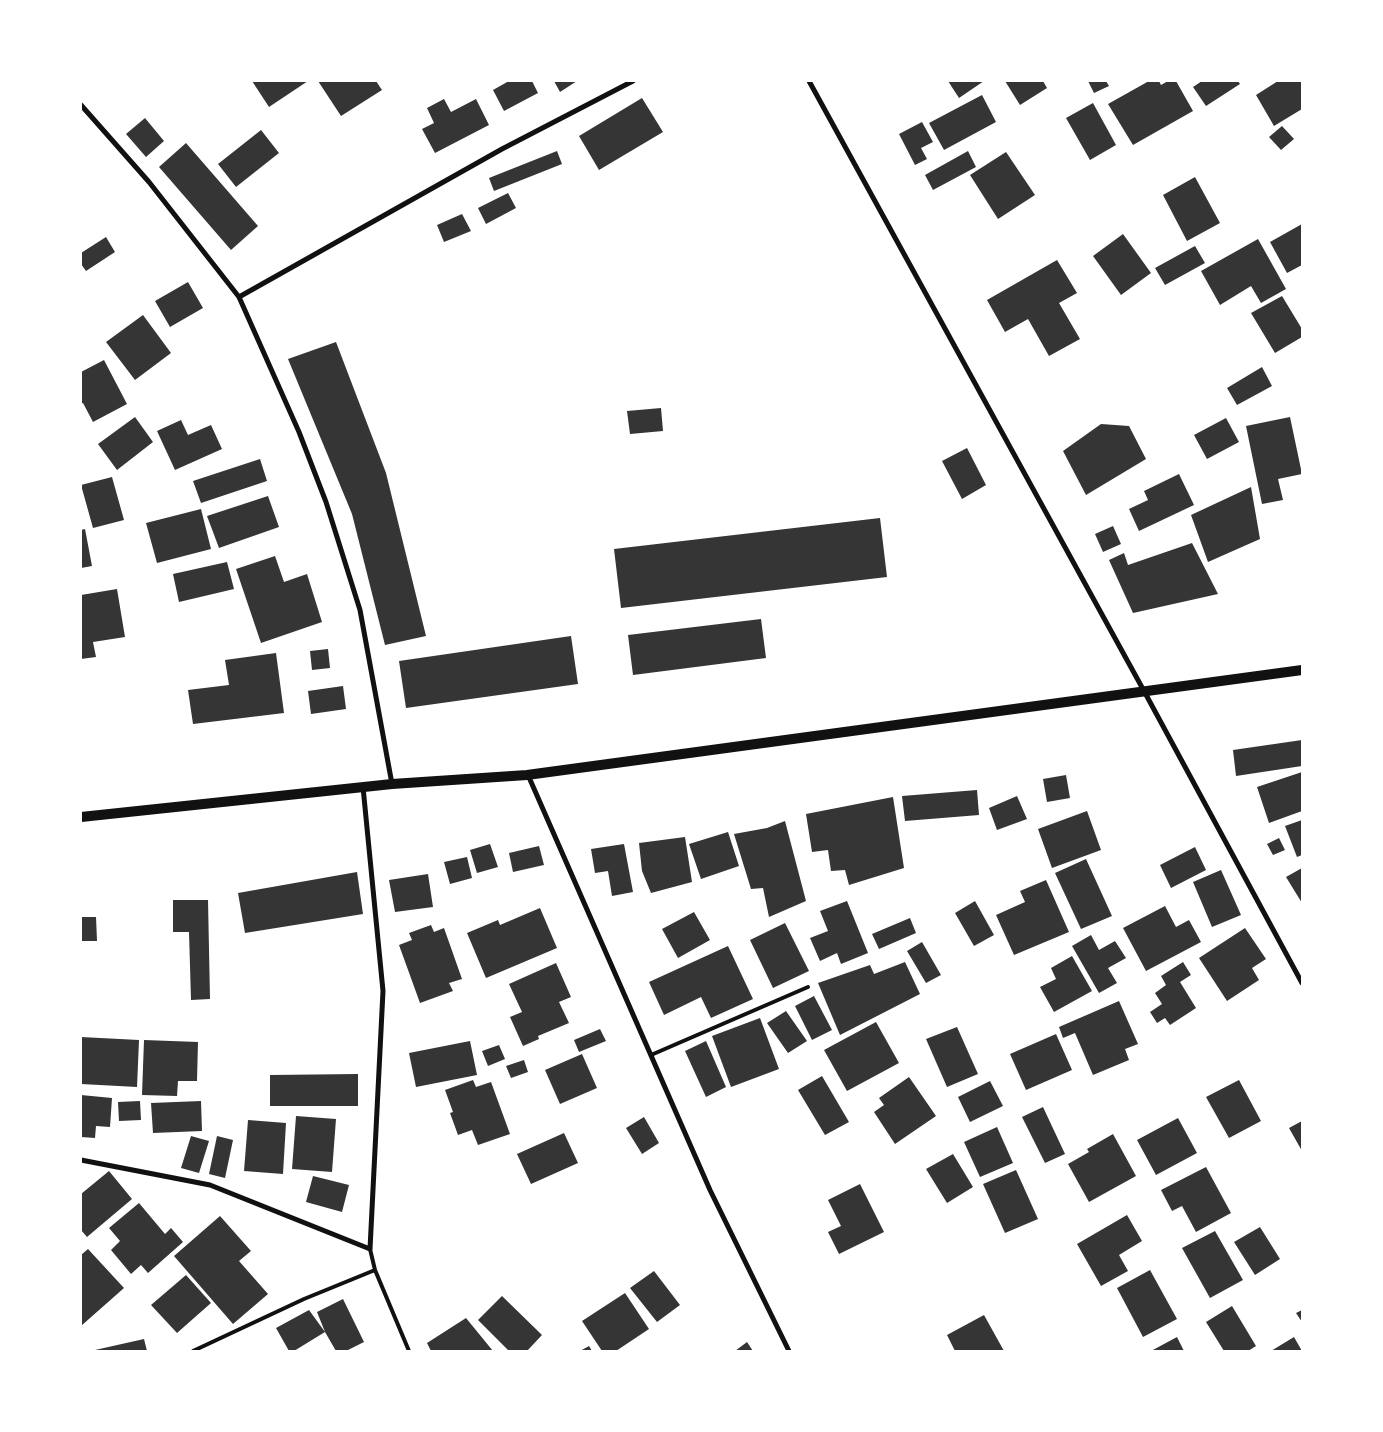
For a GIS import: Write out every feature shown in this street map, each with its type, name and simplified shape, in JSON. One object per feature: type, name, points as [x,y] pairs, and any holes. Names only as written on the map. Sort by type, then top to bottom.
[{"type":"main road","points":[[81,817],[392,784],[527,775],[1302,670]]},
{"type":"street","points":[[239,297],[502,149],[633,81]]},
{"type":"street","points":[[809,81],[1302,983]]},
{"type":"street","points":[[81,105],[149,182],[239,297],[299,432],[329,511],[360,610],[392,784]]},
{"type":"street","points":[[527,775],[710,1190],[789,1351]]},
{"type":"street","points":[[81,1160],[210,1185],[370,1249],[383,991],[363,788]]},
{"type":"lane","points":[[651,1055],[808,986]]},
{"type":"lane","points":[[370,1249],[375,1270],[409,1351]]},
{"type":"lane","points":[[193,1351],[304,1299],[375,1270]]},
{"type":"building","points":[[252,81],[308,81],[269,107]]},
{"type":"building","points":[[318,81],[376,81],[382,90],[341,116]]},
{"type":"building","points":[[509,81],[532,81],[538,93],[504,111],[493,90]]},
{"type":"building","points":[[554,81],[577,81],[560,92]]},
{"type":"building","points":[[948,81],[984,81],[959,98]]},
{"type":"building","points":[[1005,81],[1043,81],[1047,88],[1020,105]]},
{"type":"building","points":[[1088,81],[1106,81],[1109,86],[1094,93]]},
{"type":"building","points":[[1149,81],[1159,81],[1161,85],[1168,81],[1176,81],[1193,111],[1133,145],[1108,104]]},
{"type":"building","points":[[1202,81],[1238,81],[1240,84],[1206,106],[1193,87]]},
{"type":"building","points":[[1278,81],[1302,81],[1302,109],[1274,126],[1256,95]]},
{"type":"building","points":[[982,95],[996,122],[944,150],[929,123]]},
{"type":"building","points":[[642,98],[663,132],[599,170],[579,136]]},
{"type":"building","points":[[444,99],[451,112],[476,99],[489,125],[435,153],[422,129],[434,123],[427,108]]},
{"type":"building","points":[[1093,103],[1116,145],[1090,160],[1066,118]]},
{"type":"building","points":[[145,118],[164,141],[146,157],[126,134]]},
{"type":"building","points":[[922,122],[933,142],[921,148],[927,159],[915,165],[899,134]]},
{"type":"building","points":[[1282,126],[1294,139],[1281,150],[1269,137]]},
{"type":"building","points":[[261,130],[279,153],[236,187],[218,164]]},
{"type":"building","points":[[186,143],[258,226],[231,250],[159,167]]},
{"type":"building","points":[[557,151],[562,164],[494,191],[489,178]]},
{"type":"building","points":[[968,151],[976,167],[933,190],[925,175]]},
{"type":"building","points":[[1006,152],[1035,195],[998,219],[970,175]]},
{"type":"building","points":[[1195,177],[1220,223],[1187,241],[1163,195]]},
{"type":"building","points":[[508,193],[516,208],[486,224],[478,208]]},
{"type":"building","points":[[462,214],[471,231],[444,242],[437,225]]},
{"type":"building","points":[[1302,224],[1302,265],[1287,273],[1270,242]]},
{"type":"building","points":[[1123,234],[1151,273],[1121,295],[1093,256]]},
{"type":"building","points":[[106,237],[115,252],[86,271],[81,264],[81,253]]},
{"type":"building","points":[[1258,239],[1286,289],[1261,303],[1251,286],[1220,305],[1201,271]]},
{"type":"building","points":[[1195,246],[1205,263],[1165,285],[1155,268]]},
{"type":"building","points":[[1057,260],[1077,293],[1059,303],[1080,339],[1049,356],[1028,319],[1005,332],[987,300]]},
{"type":"building","points":[[188,282],[203,308],[170,327],[155,301]]},
{"type":"building","points":[[1282,296],[1302,329],[1302,337],[1275,353],[1251,313]]},
{"type":"building","points":[[143,315],[171,353],[135,380],[106,342]]},
{"type":"building","points":[[336,342],[386,473],[426,636],[385,645],[352,514],[288,359]]},
{"type":"building","points":[[104,360],[127,404],[93,422],[83,403],[81,404],[81,372]]},
{"type":"building","points":[[1262,367],[1272,386],[1237,405],[1227,388]]},
{"type":"building","points":[[661,408],[663,431],[630,434],[627,411]]},
{"type":"building","points":[[135,417],[153,442],[117,470],[98,444]]},
{"type":"building","points":[[1290,417],[1302,474],[1278,479],[1283,500],[1262,504],[1246,426]]},
{"type":"building","points":[[1226,418],[1239,442],[1207,459],[1194,435]]},
{"type":"building","points":[[181,420],[188,435],[211,425],[222,449],[175,470],[157,431]]},
{"type":"building","points":[[1101,424],[1129,426],[1146,459],[1086,495],[1063,451]]},
{"type":"building","points":[[967,448],[986,485],[962,499],[942,461]]},
{"type":"building","points":[[260,459],[267,481],[201,503],[193,481]]},
{"type":"building","points":[[1179,474],[1194,505],[1139,531],[1129,509],[1148,500],[1144,491]]},
{"type":"building","points":[[112,477],[124,520],[93,528],[81,485]]},
{"type":"building","points":[[1251,487],[1260,539],[1208,562],[1191,515]]},
{"type":"building","points":[[268,496],[279,527],[219,548],[207,516]]},
{"type":"building","points":[[201,509],[211,549],[157,563],[146,523]]},
{"type":"building","points":[[880,518],[887,577],[621,608],[614,549]]},
{"type":"building","points":[[1113,526],[1121,544],[1103,552],[1095,534]]},
{"type":"building","points":[[85,529],[92,566],[81,568],[81,530]]},
{"type":"building","points":[[1192,543],[1218,594],[1133,613],[1109,560],[1124,553],[1128,565]]},
{"type":"building","points":[[275,556],[284,582],[307,574],[322,622],[261,643],[236,569]]},
{"type":"building","points":[[227,562],[234,589],[179,602],[173,574]]},
{"type":"building","points":[[117,589],[125,637],[93,642],[96,657],[81,659],[81,595]]},
{"type":"building","points":[[761,619],[766,658],[633,675],[628,635]]},
{"type":"building","points":[[571,636],[578,684],[406,708],[399,661]]},
{"type":"building","points":[[328,649],[330,668],[312,670],[310,651]]},
{"type":"building","points":[[276,653],[284,713],[193,724],[188,690],[229,685],[225,660]]},
{"type":"building","points":[[343,686],[346,709],[311,714],[308,691]]},
{"type":"building","points":[[1302,740],[1302,766],[1236,776],[1233,750]]},
{"type":"building","points":[[1302,772],[1302,811],[1269,823],[1257,787]]},
{"type":"building","points":[[1066,775],[1070,798],[1047,802],[1043,779]]},
{"type":"building","points":[[977,790],[979,815],[905,821],[902,796]]},
{"type":"building","points":[[1017,796],[1027,819],[997,830],[989,808]]},
{"type":"building","points":[[893,797],[904,868],[849,885],[845,870],[831,871],[828,850],[812,852],[806,814]]},
{"type":"building","points":[[1087,811],[1101,850],[1052,868],[1038,829]]},
{"type":"building","points":[[1302,820],[1302,855],[1297,857],[1285,826]]},
{"type":"building","points":[[785,821],[806,901],[769,917],[763,888],[751,889],[734,834],[767,828]]},
{"type":"building","points":[[728,832],[739,866],[701,879],[689,844]]},
{"type":"building","points":[[685,837],[692,882],[651,893],[642,871],[639,843]]},
{"type":"building","points":[[1279,838],[1285,850],[1273,855],[1267,844]]},
{"type":"building","points":[[490,844],[498,867],[477,873],[470,850]]},
{"type":"building","points":[[624,844],[633,892],[612,896],[608,871],[595,873],[591,849]]},
{"type":"building","points":[[539,846],[544,865],[513,872],[509,853]]},
{"type":"building","points":[[1195,847],[1206,870],[1171,888],[1160,865]]},
{"type":"building","points":[[467,857],[472,878],[450,884],[444,862]]},
{"type":"building","points":[[1086,859],[1112,916],[1081,929],[1055,873]]},
{"type":"building","points":[[1302,868],[1302,903],[1286,877]]},
{"type":"building","points":[[1221,870],[1241,915],[1212,927],[1193,882]]},
{"type":"building","points":[[357,872],[363,914],[245,933],[238,893]]},
{"type":"building","points":[[428,874],[433,907],[395,912],[389,880]]},
{"type":"building","points":[[1046,880],[1069,932],[1014,955],[996,915],[1025,902],[1020,891]]},
{"type":"building","points":[[173,900],[208,900],[210,999],[191,1000],[189,932],[173,932]]},
{"type":"building","points":[[847,901],[868,953],[841,964],[837,953],[820,961],[810,938],[828,931],[820,911]]},
{"type":"building","points":[[975,901],[994,935],[974,946],[955,913]]},
{"type":"building","points":[[1165,906],[1176,927],[1189,920],[1201,942],[1146,971],[1123,928]]},
{"type":"building","points":[[540,908],[557,948],[486,978],[467,933],[498,920],[500,925]]},
{"type":"building","points":[[694,912],[710,940],[678,958],[662,929]]},
{"type":"building","points":[[81,917],[96,917],[97,941],[81,941]]},
{"type":"building","points":[[910,918],[916,933],[879,949],[872,934]]},
{"type":"building","points":[[785,923],[809,971],[773,988],[750,940]]},
{"type":"building","points":[[431,925],[434,932],[444,928],[462,979],[449,983],[453,991],[420,1003],[399,945],[412,940],[409,933]]},
{"type":"building","points":[[1245,928],[1266,959],[1252,968],[1259,980],[1227,1001],[1199,958]]},
{"type":"building","points":[[1091,935],[1099,950],[1115,941],[1126,958],[1108,968],[1117,983],[1099,993],[1072,946]]},
{"type":"building","points":[[922,942],[941,975],[926,983],[907,951]]},
{"type":"building","points":[[728,946],[753,999],[711,1018],[701,997],[664,1015],[649,982]]},
{"type":"building","points":[[1072,956],[1092,991],[1054,1012],[1040,987],[1056,979],[1051,968]]},
{"type":"building","points":[[905,962],[920,994],[840,1035],[818,983],[870,965],[874,974]]},
{"type":"building","points":[[1183,962],[1191,975],[1180,982],[1196,1008],[1170,1025],[1165,1018],[1157,1023],[1150,1012],[1162,1004],[1155,993],[1166,985],[1161,976]]},
{"type":"building","points":[[556,963],[571,997],[559,1002],[569,1023],[538,1036],[539,1039],[523,1046],[510,1017],[522,1012],[509,984]]},
{"type":"building","points":[[814,996],[832,1030],[812,1040],[795,1006]]},
{"type":"building","points":[[1119,1001],[1138,1044],[1125,1049],[1129,1060],[1093,1075],[1075,1033],[1063,1038],[1059,1027]]},
{"type":"building","points":[[786,1011],[807,1041],[788,1053],[767,1023]]},
{"type":"building","points":[[760,1018],[779,1069],[731,1087],[712,1036]]},
{"type":"building","points":[[876,1022],[899,1063],[847,1091],[824,1050]]},
{"type":"building","points":[[957,1027],[978,1074],[947,1087],[926,1039]]},
{"type":"building","points":[[600,1029],[606,1041],[579,1052],[574,1040]]},
{"type":"building","points":[[1056,1034],[1072,1070],[1026,1090],[1010,1054]]},
{"type":"building","points":[[81,1037],[139,1040],[137,1087],[81,1084]]},
{"type":"building","points":[[144,1040],[198,1042],[197,1081],[178,1081],[177,1096],[142,1095]]},
{"type":"building","points":[[470,1041],[477,1075],[416,1087],[409,1053]]},
{"type":"building","points":[[706,1041],[726,1087],[706,1097],[685,1051]]},
{"type":"building","points":[[499,1045],[505,1059],[488,1066],[482,1051]]},
{"type":"building","points":[[582,1054],[597,1088],[560,1104],[545,1070]]},
{"type":"building","points":[[524,1060],[528,1072],[511,1078],[506,1066]]},
{"type":"building","points":[[358,1074],[358,1106],[270,1106],[270,1075]]},
{"type":"building","points":[[822,1076],[849,1122],[825,1135],[798,1090]]},
{"type":"building","points":[[909,1077],[936,1116],[895,1144],[874,1112],[884,1105],[879,1098]]},
{"type":"building","points":[[473,1080],[476,1087],[491,1082],[510,1134],[478,1145],[472,1130],[458,1135],[450,1113],[453,1112],[445,1090]]},
{"type":"building","points":[[1239,1080],[1261,1121],[1229,1138],[1206,1097]]},
{"type":"building","points":[[990,1081],[1003,1106],[970,1122],[958,1097]]},
{"type":"building","points":[[81,1095],[112,1098],[110,1127],[96,1126],[95,1138],[81,1137]]},
{"type":"building","points":[[140,1101],[141,1120],[119,1121],[118,1102]]},
{"type":"building","points":[[201,1101],[202,1131],[153,1133],[151,1103]]},
{"type":"building","points":[[1043,1107],[1065,1154],[1045,1163],[1022,1117]]},
{"type":"building","points":[[296,1116],[336,1119],[332,1172],[292,1169]]},
{"type":"building","points":[[644,1117],[659,1143],[642,1154],[626,1128]]},
{"type":"building","points":[[1178,1118],[1197,1153],[1156,1175],[1137,1140]]},
{"type":"building","points":[[248,1120],[286,1123],[283,1174],[244,1171]]},
{"type":"building","points":[[1302,1121],[1302,1151],[1289,1128]]},
{"type":"building","points":[[997,1127],[1013,1163],[980,1177],[964,1142]]},
{"type":"building","points":[[564,1133],[578,1163],[531,1184],[517,1154]]},
{"type":"building","points":[[1113,1134],[1136,1176],[1089,1202],[1068,1164],[1089,1152],[1087,1149]]},
{"type":"building","points":[[191,1136],[209,1141],[199,1173],[181,1168]]},
{"type":"building","points":[[217,1136],[233,1140],[225,1178],[209,1174]]},
{"type":"building","points":[[953,1154],[973,1187],[947,1203],[926,1169]]},
{"type":"building","points":[[1206,1167],[1231,1213],[1196,1232],[1182,1206],[1172,1211],[1161,1190]]},
{"type":"building","points":[[1016,1170],[1038,1219],[1005,1233],[983,1184]]},
{"type":"building","points":[[109,1171],[132,1199],[87,1237],[81,1230],[81,1194]]},
{"type":"building","points":[[313,1176],[349,1185],[342,1212],[306,1202]]},
{"type":"building","points":[[860,1184],[884,1232],[839,1254],[828,1232],[841,1226],[828,1200]]},
{"type":"building","points":[[139,1203],[165,1234],[171,1228],[183,1242],[148,1273],[141,1265],[131,1274],[111,1250],[120,1241],[109,1228]]},
{"type":"building","points":[[1127,1215],[1142,1241],[1119,1255],[1128,1271],[1101,1286],[1077,1244]]},
{"type":"building","points":[[220,1216],[251,1251],[239,1261],[268,1294],[233,1324],[174,1256]]},
{"type":"building","points":[[1260,1227],[1280,1259],[1255,1275],[1234,1242]]},
{"type":"building","points":[[1215,1231],[1243,1280],[1210,1298],[1182,1248]]},
{"type":"building","points":[[88,1249],[124,1288],[81,1326],[81,1255]]},
{"type":"building","points":[[1150,1270],[1177,1319],[1143,1337],[1117,1288]]},
{"type":"building","points":[[654,1271],[680,1305],[657,1322],[630,1288]]},
{"type":"building","points":[[186,1275],[211,1303],[177,1333],[151,1305]]},
{"type":"building","points":[[625,1293],[649,1329],[616,1351],[602,1351],[582,1321]]},
{"type":"building","points":[[502,1296],[542,1335],[527,1351],[509,1351],[478,1320]]},
{"type":"building","points":[[343,1299],[364,1342],[346,1351],[336,1351],[325,1332],[317,1312]]},
{"type":"building","points":[[1232,1306],[1256,1346],[1248,1351],[1224,1351],[1206,1322]]},
{"type":"building","points":[[309,1310],[325,1332],[294,1351],[289,1351],[276,1328]]},
{"type":"building","points":[[1302,1310],[1302,1322],[1296,1313]]},
{"type":"building","points":[[984,1315],[1004,1351],[955,1351],[947,1335]]},
{"type":"building","points":[[466,1318],[493,1351],[431,1351],[427,1343]]},
{"type":"building","points":[[1177,1337],[1184,1351],[1151,1351]]},
{"type":"building","points":[[1294,1337],[1302,1351],[1271,1351]]},
{"type":"building","points":[[144,1339],[147,1351],[95,1350]]},
{"type":"building","points":[[747,1342],[753,1351],[735,1351]]},
{"type":"building","points":[[589,1346],[592,1351],[580,1351]]}]
